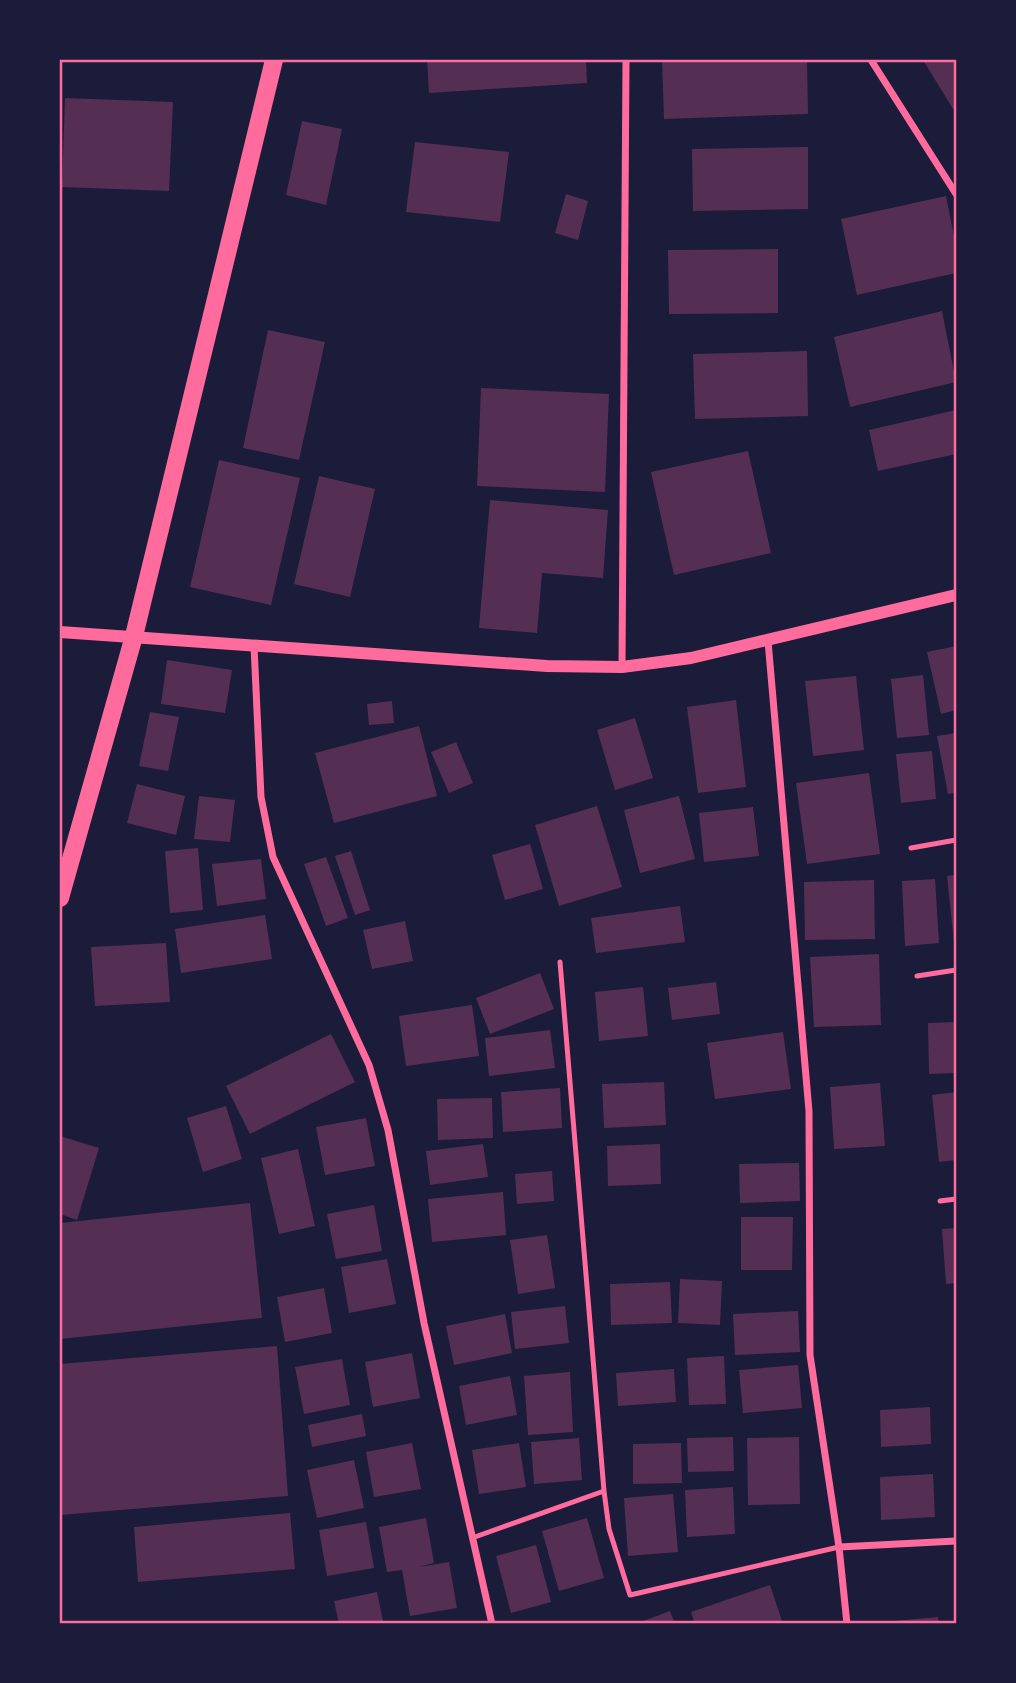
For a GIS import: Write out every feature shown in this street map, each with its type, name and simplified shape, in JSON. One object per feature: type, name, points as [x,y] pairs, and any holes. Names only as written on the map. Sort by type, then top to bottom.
[{"type":"main road","points":[[60,898],[134,636],[274,60]]},
{"type":"street","points":[[622,667],[626,60]]},
{"type":"street","points":[[871,60],[957,194]]},
{"type":"street","points":[[948,177],[957,171]]},
{"type":"street","points":[[60,632],[547,666],[622,667],[691,658],[957,595]]},
{"type":"street","points":[[768,641],[809,1111],[810,1355],[839,1547],[847,1623]]},
{"type":"street","points":[[254,646],[261,797],[272,857],[369,1065],[388,1130],[424,1323],[492,1623]]},
{"type":"street","points":[[839,1547],[957,1541]]},
{"type":"lane","points":[[911,848],[957,840]]},
{"type":"lane","points":[[561,962],[604,1491],[609,1529],[629,1595],[839,1547]]},
{"type":"lane","points":[[917,976],[957,970]]},
{"type":"lane","points":[[940,1201],[957,1199]]},
{"type":"lane","points":[[472,1538],[604,1491]]},
{"type":"building","points":[[427,60],[586,60],[587,83],[429,93]]},
{"type":"building","points":[[662,60],[807,60],[808,114],[664,119]]},
{"type":"building","points":[[923,60],[956,60],[956,107],[953,109]]},
{"type":"building","points":[[65,98],[173,102],[169,191],[62,187]]},
{"type":"building","points":[[302,121],[342,129],[326,205],[286,195]]},
{"type":"building","points":[[415,142],[509,152],[500,222],[406,212]]},
{"type":"building","points":[[808,147],[808,209],[693,211],[692,149]]},
{"type":"building","points":[[566,194],[588,201],[578,240],[555,233]]},
{"type":"building","points":[[946,196],[956,246],[956,273],[857,295],[841,219]]},
{"type":"building","points":[[778,249],[778,313],[669,314],[668,250]]},
{"type":"building","points":[[942,311],[956,382],[850,407],[834,337]]},
{"type":"building","points":[[268,330],[325,342],[299,460],[243,448]]},
{"type":"building","points":[[807,351],[808,416],[695,419],[693,354]]},
{"type":"building","points":[[481,388],[609,394],[605,492],[477,486]]},
{"type":"building","points":[[956,410],[956,454],[878,471],[869,430]]},
{"type":"building","points":[[748,451],[771,553],[674,575],[651,472]]},
{"type":"building","points":[[219,460],[300,478],[271,605],[190,587]]},
{"type":"building","points":[[319,476],[375,489],[350,597],[294,584]]},
{"type":"building","points":[[490,500],[608,510],[603,578],[542,573],[537,633],[479,628]]},
{"type":"building","points":[[956,646],[956,710],[941,714],[927,652]]},
{"type":"building","points":[[167,660],[232,670],[225,713],[161,704]]},
{"type":"building","points":[[923,675],[929,735],[897,738],[891,679]]},
{"type":"building","points":[[856,676],[864,750],[813,756],[805,681]]},
{"type":"building","points":[[736,700],[746,787],[698,793],[687,707]]},
{"type":"building","points":[[392,701],[394,723],[369,725],[367,704]]},
{"type":"building","points":[[150,712],[179,717],[168,771],[139,766]]},
{"type":"building","points":[[635,718],[653,778],[615,790],[597,730]]},
{"type":"building","points":[[419,726],[437,796],[334,823],[315,753]]},
{"type":"building","points":[[956,733],[956,793],[948,794],[937,736]]},
{"type":"building","points":[[456,742],[473,783],[449,793],[431,752]]},
{"type":"building","points":[[932,751],[936,799],[901,803],[896,754]]},
{"type":"building","points":[[869,773],[880,854],[807,864],[796,783]]},
{"type":"building","points":[[137,784],[185,796],[176,835],[127,823]]},
{"type":"building","points":[[199,796],[235,800],[230,842],[194,839]]},
{"type":"building","points":[[679,796],[695,859],[640,873],[624,810]]},
{"type":"building","points":[[597,806],[622,887],[559,906],[535,825]]},
{"type":"building","points":[[753,807],[759,856],[704,862],[699,813]]},
{"type":"building","points":[[530,844],[543,889],[505,900],[492,855]]},
{"type":"building","points":[[198,848],[203,910],[170,913],[165,851]]},
{"type":"building","points":[[351,851],[370,910],[355,915],[335,856]]},
{"type":"building","points":[[326,857],[348,918],[326,926],[304,864]]},
{"type":"building","points":[[261,859],[266,899],[217,906],[212,864]]},
{"type":"building","points":[[956,875],[956,952],[955,952],[947,876]]},
{"type":"building","points":[[935,879],[939,943],[905,946],[902,881]]},
{"type":"building","points":[[874,880],[875,939],[805,940],[804,882]]},
{"type":"building","points":[[680,906],[685,942],[596,953],[591,918]]},
{"type":"building","points":[[265,915],[272,959],[181,973],[175,929]]},
{"type":"building","points":[[405,921],[413,961],[372,969],[363,930]]},
{"type":"building","points":[[166,943],[170,1002],[95,1006],[91,947]]},
{"type":"building","points":[[879,954],[881,1025],[814,1027],[810,957]]},
{"type":"building","points":[[540,973],[554,1009],[490,1034],[476,998]]},
{"type":"building","points":[[716,982],[720,1014],[672,1020],[668,988]]},
{"type":"building","points":[[643,987],[648,1036],[599,1041],[595,992]]},
{"type":"building","points":[[472,1005],[479,1056],[406,1066],[399,1016]]},
{"type":"building","points":[[956,1022],[956,1073],[929,1074],[928,1023]]},
{"type":"building","points":[[550,1030],[555,1068],[489,1076],[485,1038]]},
{"type":"building","points":[[783,1032],[791,1089],[715,1099],[707,1043]]},
{"type":"building","points":[[331,1034],[355,1082],[250,1134],[226,1086]]},
{"type":"building","points":[[664,1082],[666,1125],[604,1128],[602,1084]]},
{"type":"building","points":[[880,1083],[885,1146],[834,1149],[830,1087]]},
{"type":"building","points":[[560,1088],[562,1128],[503,1132],[501,1092]]},
{"type":"building","points":[[956,1092],[956,1160],[939,1162],[932,1095]]},
{"type":"building","points":[[492,1098],[493,1138],[438,1140],[437,1099]]},
{"type":"building","points":[[226,1106],[242,1159],[203,1172],[187,1118]]},
{"type":"building","points":[[366,1118],[375,1166],[325,1175],[316,1127]]},
{"type":"building","points":[[60,1136],[99,1148],[77,1220],[60,1214]]},
{"type":"building","points":[[483,1144],[488,1177],[430,1185],[426,1151]]},
{"type":"building","points":[[660,1144],[661,1184],[608,1186],[607,1146]]},
{"type":"building","points":[[298,1149],[315,1226],[279,1234],[261,1158]]},
{"type":"building","points":[[799,1163],[800,1201],[740,1203],[739,1164]]},
{"type":"building","points":[[552,1171],[554,1201],[517,1204],[515,1174]]},
{"type":"building","points":[[503,1192],[506,1235],[432,1242],[428,1199]]},
{"type":"building","points":[[250,1203],[262,1318],[60,1339],[60,1223]]},
{"type":"building","points":[[374,1205],[382,1251],[336,1259],[327,1214]]},
{"type":"building","points":[[741,1217],[793,1217],[792,1270],[741,1270]]},
{"type":"building","points":[[956,1228],[956,1283],[946,1284],[942,1229]]},
{"type":"building","points":[[547,1235],[555,1288],[518,1294],[510,1240]]},
{"type":"building","points":[[387,1259],[396,1304],[349,1313],[341,1267]]},
{"type":"building","points":[[680,1279],[722,1281],[720,1325],[678,1323]]},
{"type":"building","points":[[670,1282],[672,1323],[611,1325],[610,1284]]},
{"type":"building","points":[[324,1288],[332,1333],[285,1342],[277,1297]]},
{"type":"building","points":[[565,1306],[569,1343],[515,1349],[511,1312]]},
{"type":"building","points":[[798,1311],[800,1352],[735,1355],[733,1314]]},
{"type":"building","points":[[505,1314],[512,1353],[454,1365],[446,1326]]},
{"type":"building","points":[[277,1346],[288,1496],[60,1515],[60,1364]]},
{"type":"building","points":[[412,1353],[420,1398],[373,1407],[365,1362]]},
{"type":"building","points":[[724,1356],[726,1404],[689,1405],[687,1358]]},
{"type":"building","points":[[342,1359],[350,1405],[304,1414],[295,1367]]},
{"type":"building","points":[[798,1365],[802,1408],[743,1413],[739,1370]]},
{"type":"building","points":[[674,1369],[676,1402],[618,1406],[616,1373]]},
{"type":"building","points":[[570,1372],[573,1432],[528,1435],[524,1376]]},
{"type":"building","points":[[510,1376],[517,1415],[466,1425],[459,1386]]},
{"type":"building","points":[[930,1407],[931,1444],[881,1447],[880,1410]]},
{"type":"building","points":[[362,1414],[366,1436],[312,1447],[308,1425]]},
{"type":"building","points":[[733,1437],[734,1471],[688,1472],[687,1438]]},
{"type":"building","points":[[799,1437],[800,1504],[748,1505],[747,1438]]},
{"type":"building","points":[[579,1438],[582,1480],[534,1484],[531,1442]]},
{"type":"building","points":[[412,1443],[421,1489],[374,1497],[366,1452]]},
{"type":"building","points":[[519,1443],[526,1487],[479,1494],[472,1450]]},
{"type":"building","points":[[681,1443],[682,1483],[633,1484],[633,1444]]},
{"type":"building","points":[[354,1460],[364,1508],[317,1518],[307,1470]]},
{"type":"building","points":[[933,1474],[935,1517],[881,1520],[880,1477]]},
{"type":"building","points":[[733,1487],[735,1534],[687,1537],[685,1490]]},
{"type":"building","points":[[673,1494],[678,1552],[628,1556],[624,1498]]},
{"type":"building","points":[[290,1513],[295,1569],[138,1582],[134,1527]]},
{"type":"building","points":[[426,1518],[434,1563],[419,1567],[449,1562],[457,1608],[410,1616],[402,1570],[387,1572],[379,1527]]},
{"type":"building","points":[[587,1518],[604,1578],[559,1591],[542,1531]]},
{"type":"building","points":[[366,1522],[374,1568],[327,1576],[319,1530]]},
{"type":"building","points":[[536,1545],[551,1602],[511,1613],[496,1556]]},
{"type":"building","points":[[770,1585],[783,1624],[695,1624],[691,1612]]},
{"type":"building","points":[[377,1592],[383,1621],[339,1624],[334,1601]]},
{"type":"building","points":[[670,1611],[675,1624],[638,1624],[638,1623]]},
{"type":"building","points":[[938,1617],[939,1624],[883,1624],[883,1622]]}]
